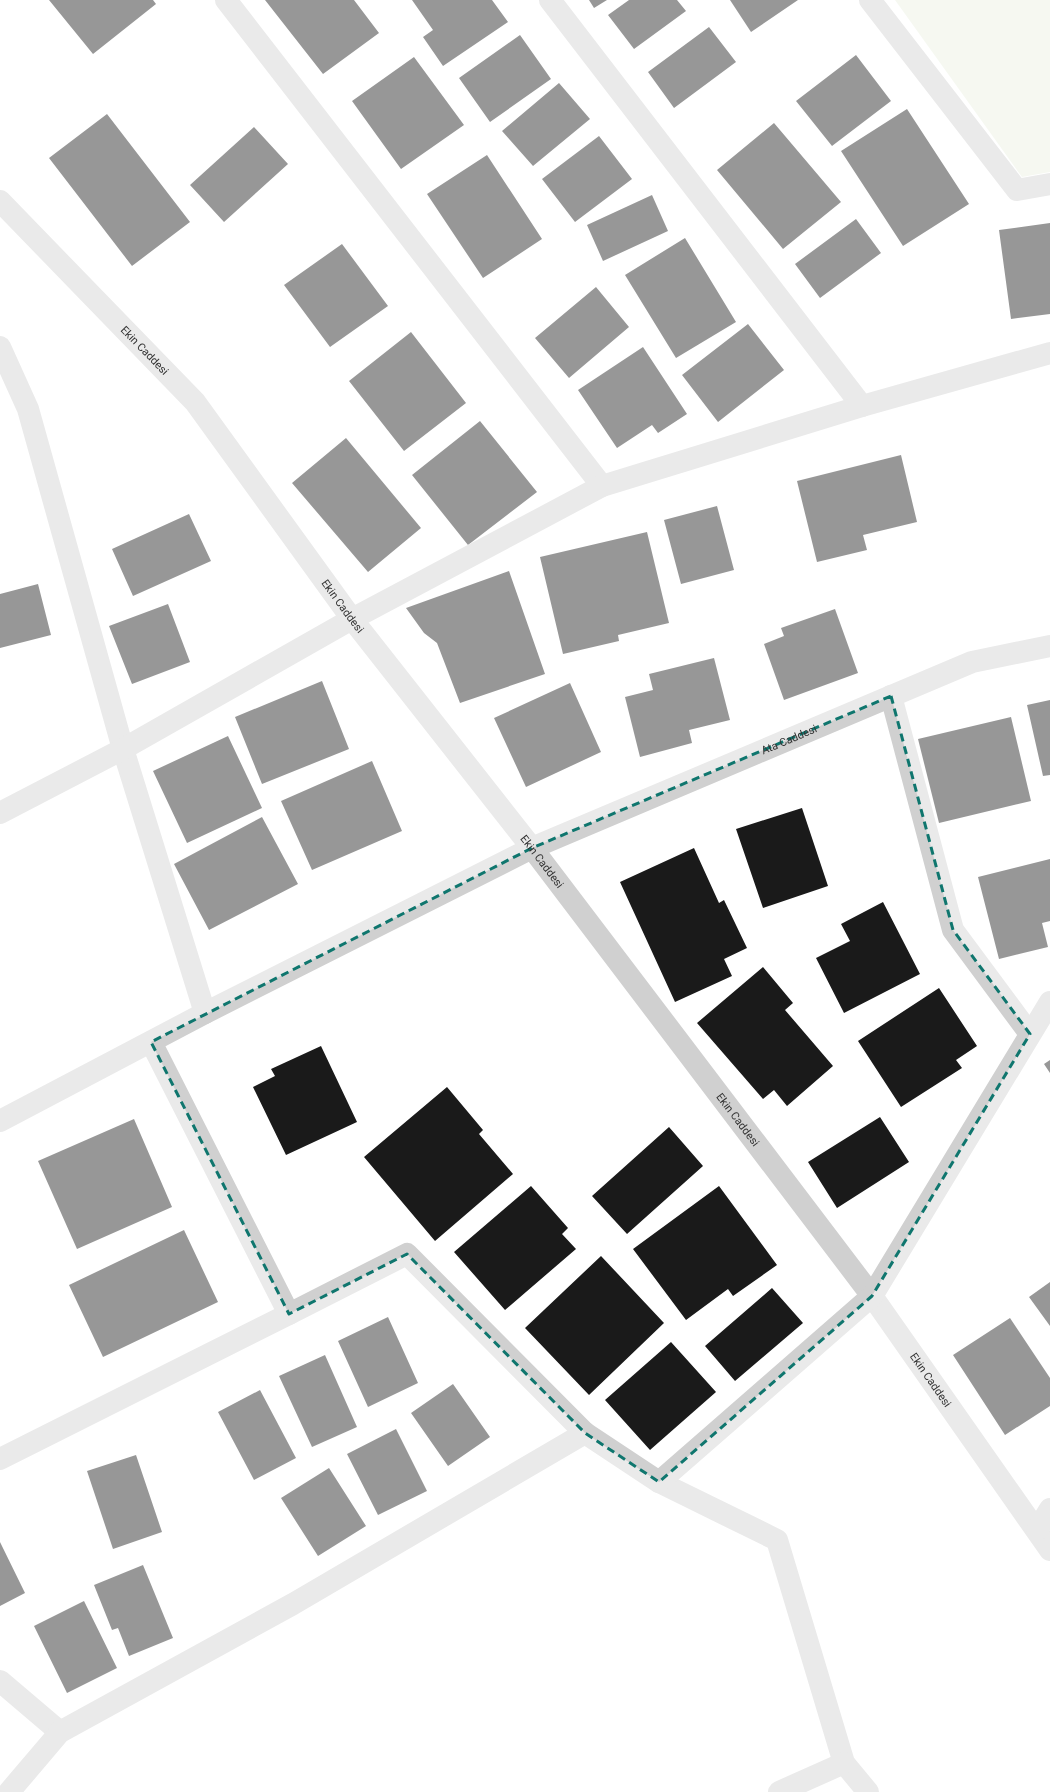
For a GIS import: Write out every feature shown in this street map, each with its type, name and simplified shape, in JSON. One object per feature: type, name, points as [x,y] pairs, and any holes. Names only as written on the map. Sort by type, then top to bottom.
[{"type":"street","points":[[226,0],[602,486]]},
{"type":"street","points":[[550,0],[862,406]]},
{"type":"street","points":[[870,0],[1017,190],[1050,184]]},
{"type":"street","name":"Ekin Caddesi","points":[[0,201],[195,402],[352,619],[532,848],[872,1296],[1050,1550]]},
{"type":"street","points":[[0,347],[28,409],[123,749],[205,1013]]},
{"type":"street","points":[[0,813],[123,749],[352,619],[602,486],[862,406],[1050,353]]},
{"type":"street","name":"Ata Caddesi","points":[[0,1121],[205,1013],[532,848],[972,662],[1050,646]]},
{"type":"street","points":[[891,696],[953,930],[1030,1034]]},
{"type":"street","points":[[659,1482],[872,1296],[1050,1002]]},
{"type":"street","points":[[151,1042],[289,1314]]},
{"type":"street","points":[[0,1459],[407,1254],[584,1433],[659,1482],[777,1540],[844,1762],[868,1792]]},
{"type":"street","points":[[9,1792],[60,1732],[293,1604],[584,1433]]},
{"type":"street","points":[[1037,1530],[1050,1509]]},
{"type":"street","points":[[0,1681],[60,1732]]},
{"type":"street","points":[[779,1792],[844,1762]]},
{"type":"highlighted area","points":[[891,696],[953,930],[1030,1034],[872,1296],[659,1482],[585,1433],[407,1254],[289,1314],[151,1042],[532,848]]},
{"type":"green space","points":[[895,0],[1050,0],[1050,172],[1022,177]]},
{"type":"building","points":[[49,0],[153,0],[156,4],[93,54]]},
{"type":"building","points":[[265,0],[354,0],[379,33],[323,74]]},
{"type":"building","points":[[412,0],[492,0],[508,22],[443,66],[423,37],[433,30]]},
{"type":"building","points":[[589,0],[607,0],[594,8]]},
{"type":"building","points":[[629,0],[677,0],[686,11],[634,49],[608,15]]},
{"type":"building","points":[[730,0],[798,0],[751,32]]},
{"type":"building","points":[[709,27],[736,62],[674,108],[648,72]]},
{"type":"building","points":[[520,35],[551,79],[490,122],[459,78]]},
{"type":"building","points":[[856,55],[891,101],[832,146],[796,101]]},
{"type":"building","points":[[414,57],[464,125],[401,169],[352,101]]},
{"type":"building","points":[[559,83],[590,119],[533,166],[502,131]]},
{"type":"building","points":[[907,109],[969,204],[903,246],[841,151]]},
{"type":"building","points":[[107,114],[190,222],[132,266],[49,158]]},
{"type":"building","points":[[774,123],[841,202],[783,249],[717,170]]},
{"type":"building","points":[[254,127],[288,164],[224,222],[190,185]]},
{"type":"building","points":[[599,136],[632,179],[575,222],[542,179]]},
{"type":"building","points":[[487,155],[542,239],[483,278],[427,194]]},
{"type":"building","points":[[652,195],[668,231],[603,261],[587,225]]},
{"type":"building","points":[[856,219],[881,253],[820,298],[795,264]]},
{"type":"building","points":[[1050,223],[1050,314],[1011,319],[999,230]]},
{"type":"building","points":[[685,238],[736,322],[676,358],[625,275]]},
{"type":"building","points":[[342,244],[388,306],[330,347],[284,285]]},
{"type":"building","points":[[596,287],[629,327],[569,378],[535,338]]},
{"type":"building","points":[[748,324],[784,370],[718,422],[682,375]]},
{"type":"building","points":[[411,332],[466,403],[404,451],[349,381]]},
{"type":"building","points":[[643,347],[687,414],[658,433],[652,425],[617,448],[578,390]]},
{"type":"building","points":[[480,421],[537,492],[468,545],[412,475]]},
{"type":"building","points":[[346,438],[421,528],[368,572],[292,483]]},
{"type":"building","points":[[901,455],[917,522],[863,535],[867,550],[817,562],[797,481]]},
{"type":"building","points":[[717,506],[734,570],[681,584],[664,520]]},
{"type":"building","points":[[189,514],[211,561],[133,596],[112,549]]},
{"type":"building","points":[[647,532],[669,623],[618,635],[619,641],[563,654],[540,557]]},
{"type":"building","points":[[509,571],[545,674],[460,703],[437,643],[424,633],[406,608]]},
{"type":"building","points":[[38,584],[51,635],[0,648],[0,594]]},
{"type":"building","points":[[168,604],[190,662],[132,684],[109,626]]},
{"type":"building","points":[[835,609],[858,673],[784,700],[764,644],[784,636],[781,628]]},
{"type":"building","points":[[714,658],[730,720],[689,730],[692,743],[640,757],[625,697],[653,690],[649,674]]},
{"type":"building","points":[[322,681],[349,749],[262,784],[235,717]]},
{"type":"building","points":[[570,683],[601,752],[526,787],[494,718]]},
{"type":"building","points":[[1050,700],[1050,775],[1043,776],[1027,705]]},
{"type":"building","points":[[1011,717],[1031,801],[939,823],[918,739]]},
{"type":"building","points":[[228,736],[262,808],[187,843],[153,771]]},
{"type":"building","points":[[372,761],[402,831],[312,870],[281,801]]},
{"type":"building","points":[[802,808],[828,886],[763,908],[736,829]]},
{"type":"building","points":[[262,817],[298,884],[209,930],[174,864]]},
{"type":"building","points":[[694,848],[719,903],[724,900],[747,948],[724,959],[732,976],[675,1002],[620,882]]},
{"type":"building","points":[[1050,859],[1050,921],[1042,923],[1048,947],[999,959],[978,877]]},
{"type":"building","points":[[883,902],[920,974],[844,1013],[816,958],[850,941],[841,924]]},
{"type":"building","points":[[763,967],[793,1003],[785,1010],[833,1066],[787,1106],[774,1090],[763,1099],[697,1023]]},
{"type":"building","points":[[939,988],[977,1046],[956,1060],[962,1068],[901,1107],[858,1041]]},
{"type":"building","points":[[321,1046],[357,1122],[286,1155],[253,1087],[275,1076],[271,1069]]},
{"type":"building","points":[[1050,1060],[1050,1073],[1044,1064]]},
{"type":"building","points":[[447,1087],[483,1130],[479,1134],[513,1174],[435,1241],[364,1157]]},
{"type":"building","points":[[880,1117],[909,1162],[837,1208],[808,1162]]},
{"type":"building","points":[[134,1119],[172,1207],[77,1249],[38,1161]]},
{"type":"building","points":[[669,1127],[703,1166],[627,1234],[592,1196]]},
{"type":"building","points":[[531,1186],[568,1228],[562,1234],[576,1249],[505,1310],[454,1252]]},
{"type":"building","points":[[719,1186],[777,1265],[733,1296],[728,1289],[686,1320],[633,1249]]},
{"type":"building","points":[[184,1230],[218,1302],[103,1357],[69,1285]]},
{"type":"building","points":[[601,1256],[664,1323],[589,1395],[525,1328]]},
{"type":"building","points":[[1050,1282],[1050,1326],[1029,1297]]},
{"type":"building","points":[[772,1288],[803,1323],[735,1381],[705,1346]]},
{"type":"building","points":[[388,1317],[418,1383],[368,1407],[338,1341]]},
{"type":"building","points":[[1010,1318],[1050,1378],[1050,1406],[1005,1435],[953,1355]]},
{"type":"building","points":[[671,1342],[716,1392],[650,1450],[605,1400]]},
{"type":"building","points":[[325,1355],[357,1427],[312,1447],[279,1376]]},
{"type":"building","points":[[453,1384],[490,1437],[448,1466],[411,1413]]},
{"type":"building","points":[[260,1390],[296,1458],[254,1480],[218,1412]]},
{"type":"building","points":[[396,1429],[427,1491],[378,1515],[347,1454]]},
{"type":"building","points":[[136,1455],[162,1532],[113,1549],[87,1471]]},
{"type":"building","points":[[329,1468],[366,1526],[318,1556],[281,1498]]},
{"type":"building","points":[[0,1542],[25,1593],[0,1606]]},
{"type":"building","points":[[143,1565],[173,1638],[129,1656],[118,1628],[112,1630],[94,1585]]},
{"type":"building","points":[[84,1601],[117,1668],[67,1693],[34,1626]]}]
